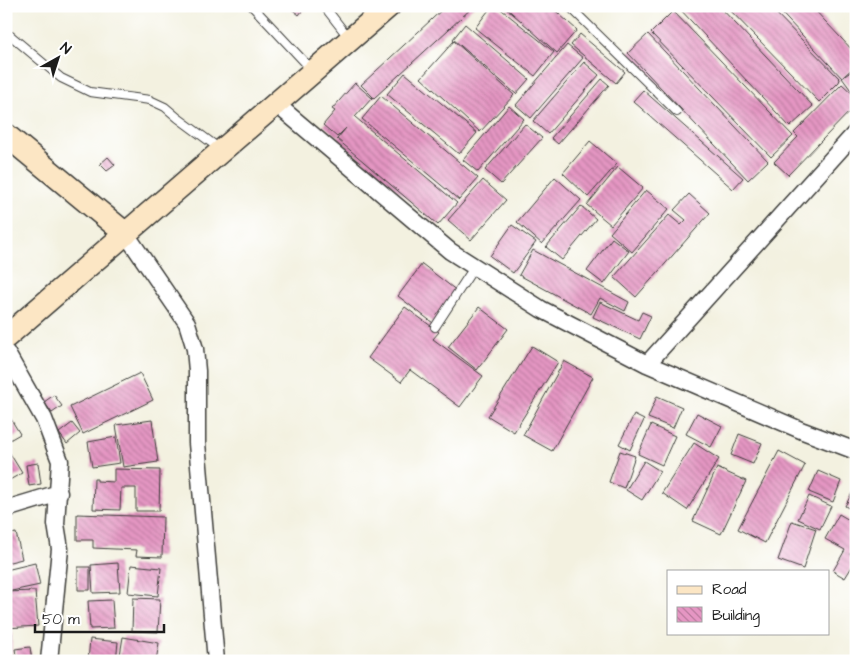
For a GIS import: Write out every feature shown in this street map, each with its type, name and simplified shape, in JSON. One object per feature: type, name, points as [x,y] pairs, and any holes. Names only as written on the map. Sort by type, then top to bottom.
[{"type":"main road","points":[[6,337],[389,6]]},
{"type":"main road","points":[[6,135],[126,234]]},
{"type":"street","points":[[275,103],[450,251],[541,308],[647,364],[803,431],[856,451]]},
{"type":"street","points":[[647,364],[856,132]]},
{"type":"street","points":[[126,234],[187,323],[195,349],[198,443],[216,661]]},
{"type":"street","points":[[6,352],[44,419],[60,461],[56,524],[60,548],[49,661]]},
{"type":"street","points":[[6,509],[59,493]]},
{"type":"lane","points":[[252,6],[313,71]]},
{"type":"lane","points":[[324,6],[350,39]]},
{"type":"lane","points":[[569,6],[677,112]]},
{"type":"lane","points":[[11,36],[61,78],[90,92],[150,100],[166,107],[222,150]]},
{"type":"lane","points":[[435,327],[475,266]]},
{"type":"building","points":[[288,6],[306,6],[299,15]]},
{"type":"building","points":[[446,6],[474,6],[374,98],[361,85]]},
{"type":"building","points":[[492,6],[497,6],[554,52],[535,76],[475,28]]},
{"type":"building","points":[[504,6],[550,6],[577,30],[557,53]]},
{"type":"building","points":[[679,6],[719,6],[813,106],[790,127]]},
{"type":"building","points":[[726,6],[769,6],[840,79],[839,82],[819,102]]},
{"type":"building","points":[[775,6],[811,6],[856,54],[856,65],[842,78]]},
{"type":"building","points":[[673,11],[793,136],[771,157],[651,33]]},
{"type":"building","points":[[465,24],[529,79],[516,94],[453,39]]},
{"type":"building","points":[[580,34],[625,72],[616,83],[571,45]]},
{"type":"building","points":[[648,34],[768,161],[748,180],[628,53]]},
{"type":"building","points":[[454,41],[514,95],[480,132],[421,78]]},
{"type":"building","points":[[567,45],[583,58],[531,118],[516,105]]},
{"type":"building","points":[[584,62],[599,75],[548,134],[533,121]]},
{"type":"building","points":[[856,68],[856,97],[842,78]]},
{"type":"building","points":[[405,73],[477,133],[459,154],[387,94]]},
{"type":"building","points":[[602,79],[609,85],[558,144],[551,138]]},
{"type":"building","points":[[355,83],[372,98],[355,117],[457,203],[438,225],[337,139],[346,128],[337,137],[323,125],[335,111],[332,109]]},
{"type":"building","points":[[842,84],[856,97],[856,105],[788,175],[774,162],[798,137],[794,133]]},
{"type":"building","points":[[643,90],[743,178],[733,189],[633,101]]},
{"type":"building","points":[[381,96],[478,178],[459,200],[362,119]]},
{"type":"building","points":[[509,106],[524,119],[478,172],[463,160]]},
{"type":"building","points":[[525,124],[542,138],[501,184],[485,170]]},
{"type":"building","points":[[590,141],[617,164],[588,197],[563,173]]},
{"type":"building","points":[[108,157],[115,165],[107,171],[100,164]]},
{"type":"building","points":[[618,167],[643,188],[611,225],[587,205]]},
{"type":"building","points":[[555,177],[581,200],[542,244],[517,222]]},
{"type":"building","points":[[483,180],[506,200],[471,240],[448,220]]},
{"type":"building","points":[[646,190],[669,209],[632,252],[610,233]]},
{"type":"building","points":[[689,194],[710,213],[636,297],[614,277],[669,215],[681,225],[686,220],[674,210]]},
{"type":"building","points":[[581,206],[596,219],[562,260],[546,247]]},
{"type":"building","points":[[512,225],[536,242],[513,273],[490,256]]},
{"type":"building","points":[[612,238],[629,251],[604,284],[587,271]]},
{"type":"building","points":[[533,250],[629,302],[625,311],[600,298],[591,314],[519,275]]},
{"type":"building","points":[[422,264],[457,291],[433,323],[398,296]]},
{"type":"building","points":[[600,302],[638,320],[642,312],[651,316],[640,339],[593,317]]},
{"type":"building","points":[[405,307],[439,332],[433,339],[483,376],[460,407],[410,370],[401,382],[368,358]]},
{"type":"building","points":[[479,307],[508,329],[477,370],[448,347]]},
{"type":"building","points":[[532,346],[558,362],[514,432],[488,416]]},
{"type":"building","points":[[564,361],[593,377],[552,451],[523,435]]},
{"type":"building","points":[[140,373],[153,400],[83,434],[70,407]]},
{"type":"building","points":[[54,395],[62,406],[52,413],[44,402]]},
{"type":"building","points":[[657,396],[682,407],[673,428],[648,418]]},
{"type":"building","points":[[6,411],[20,434],[6,442]]},
{"type":"building","points":[[697,413],[722,426],[711,447],[686,434]]},
{"type":"building","points":[[634,415],[644,420],[630,450],[619,444]]},
{"type":"building","points":[[152,420],[158,462],[123,467],[116,425]]},
{"type":"building","points":[[72,423],[80,433],[67,444],[59,433]]},
{"type":"building","points":[[651,425],[675,436],[662,465],[638,454]]},
{"type":"building","points":[[739,434],[762,443],[753,464],[731,455]]},
{"type":"building","points":[[116,437],[120,463],[92,467],[88,442]]},
{"type":"building","points":[[694,443],[719,459],[687,510],[662,493]]},
{"type":"building","points":[[6,447],[22,473],[6,482]]},
{"type":"building","points":[[620,451],[635,456],[624,488],[609,482]]},
{"type":"building","points":[[779,451],[805,465],[765,543],[738,529]]},
{"type":"building","points":[[644,461],[660,471],[642,500],[626,490]]},
{"type":"building","points":[[38,463],[41,484],[29,486],[26,465]]},
{"type":"building","points":[[717,468],[746,481],[721,534],[693,521]]},
{"type":"building","points":[[114,469],[160,470],[159,511],[136,511],[136,488],[121,488],[120,510],[93,509],[94,479],[97,479],[97,481],[114,482]]},
{"type":"building","points":[[818,471],[841,481],[833,502],[809,492]]},
{"type":"building","points":[[856,486],[856,512],[845,506]]},
{"type":"building","points":[[809,496],[831,506],[820,529],[798,519]]},
{"type":"building","points":[[77,514],[163,517],[162,557],[136,556],[137,550],[93,548],[93,540],[77,540]]},
{"type":"building","points":[[839,514],[856,524],[856,543],[850,554],[856,557],[856,560],[845,578],[833,571],[845,550],[825,539]]},
{"type":"building","points":[[792,521],[816,529],[803,569],[778,560]]},
{"type":"building","points":[[16,533],[22,559],[6,563],[6,535]]},
{"type":"building","points":[[35,563],[40,585],[7,592],[6,570]]},
{"type":"building","points":[[118,563],[120,592],[93,593],[91,565]]},
{"type":"building","points":[[131,565],[161,568],[158,596],[128,593]]},
{"type":"building","points":[[78,567],[90,567],[90,590],[78,590]]},
{"type":"building","points":[[35,591],[38,626],[6,628],[6,592]]},
{"type":"building","points":[[133,598],[160,599],[158,632],[132,631]]},
{"type":"building","points":[[112,600],[114,628],[90,629],[88,601]]},
{"type":"building","points":[[6,632],[12,633],[11,661],[6,661]]},
{"type":"building","points":[[123,637],[159,643],[156,661],[119,661]]},
{"type":"building","points":[[90,639],[118,642],[116,661],[88,661]]},
{"type":"building","points":[[30,647],[32,661],[17,661],[15,649]]}]
